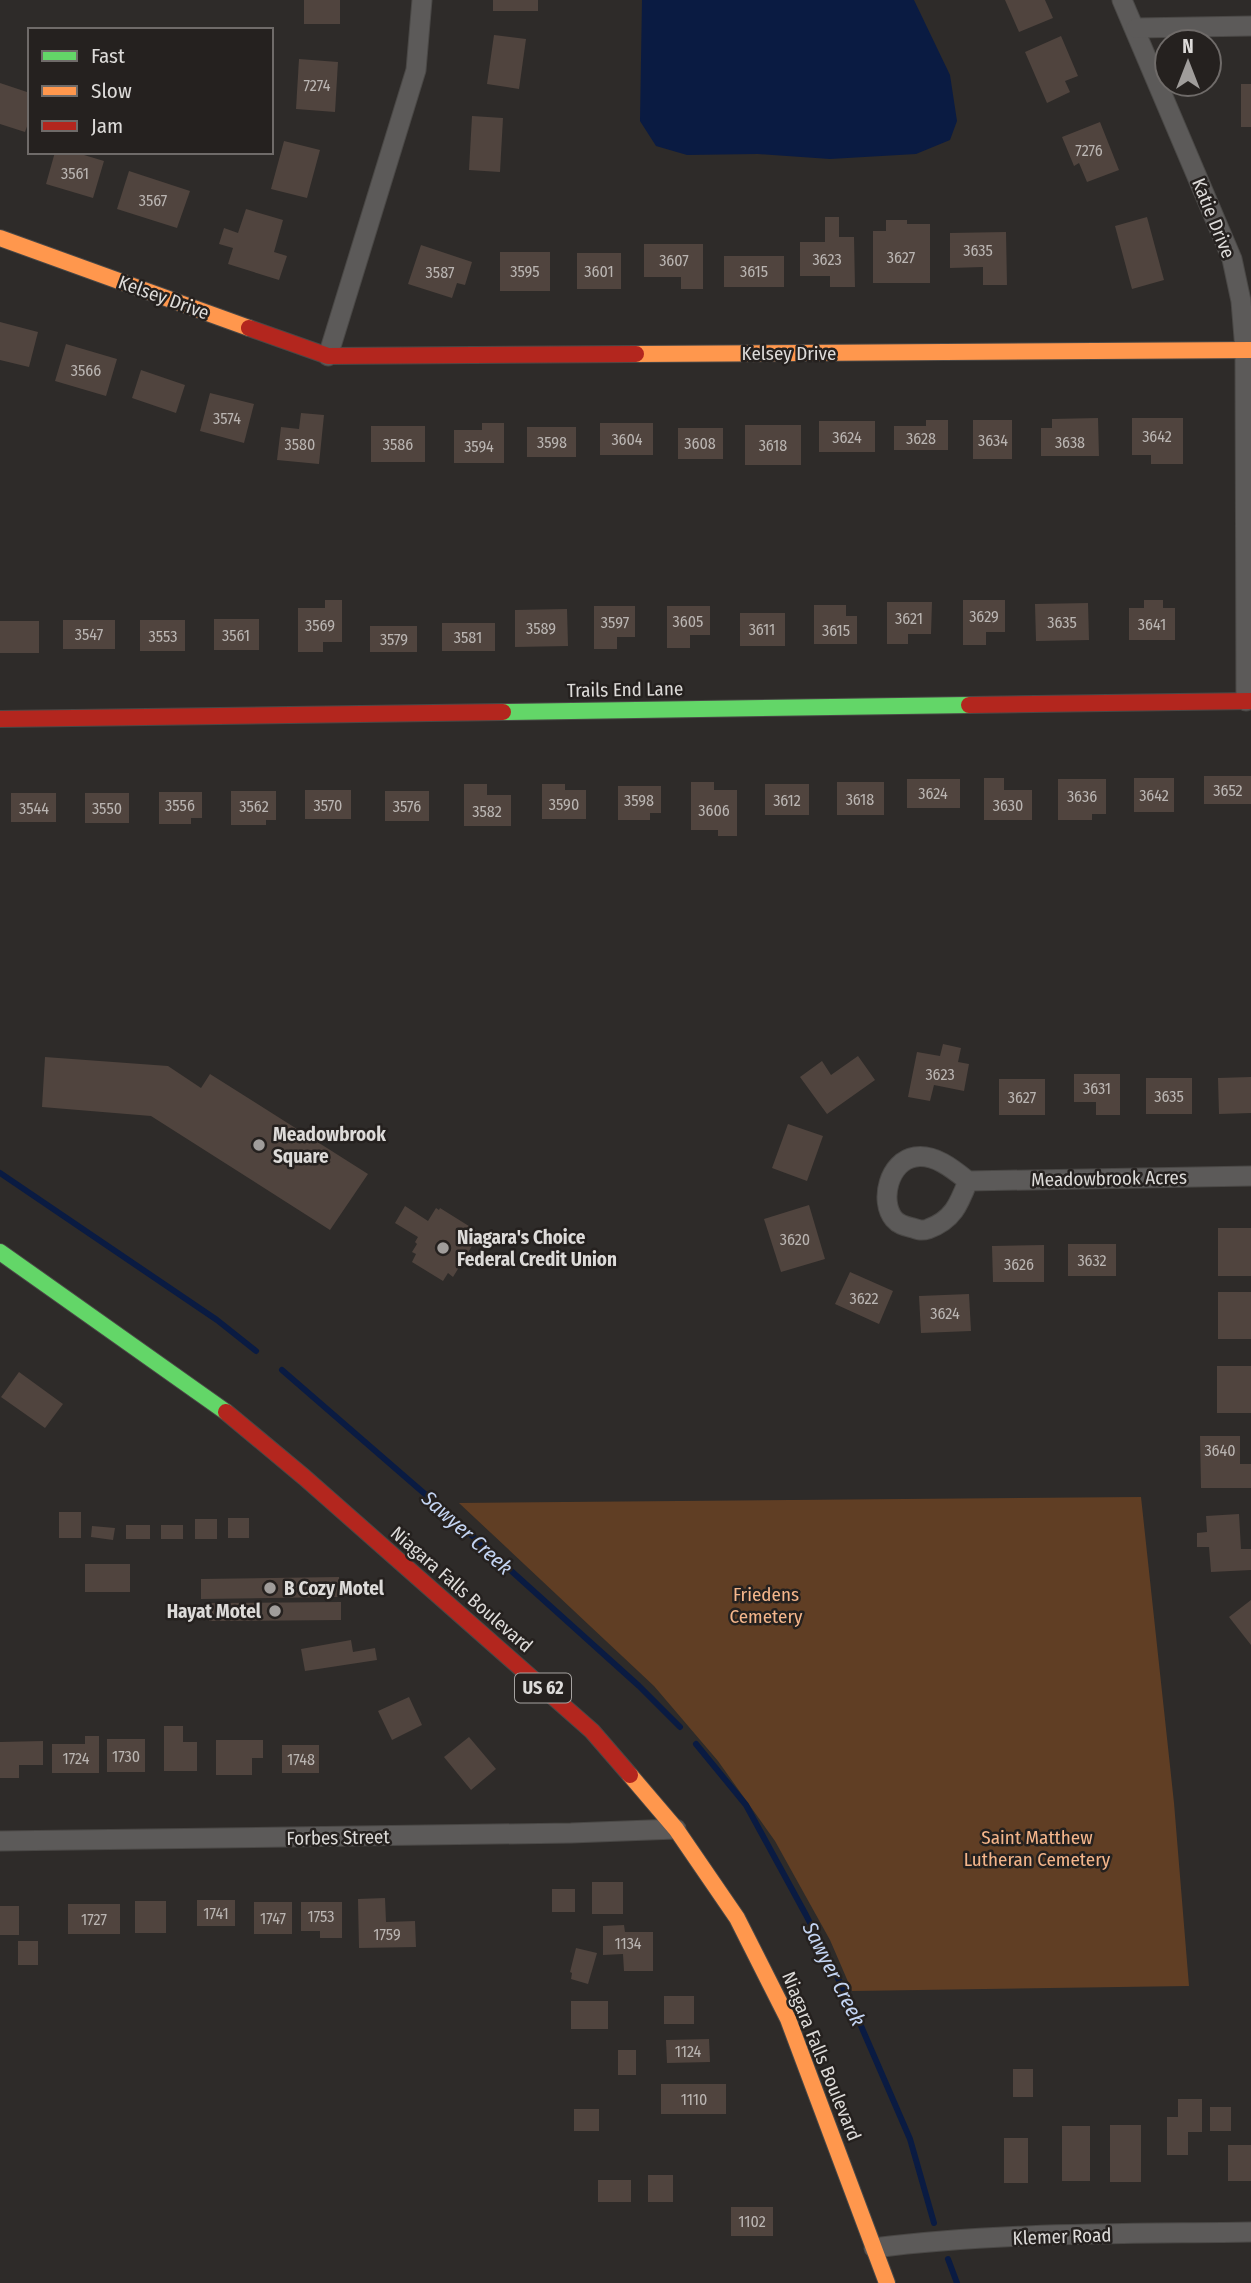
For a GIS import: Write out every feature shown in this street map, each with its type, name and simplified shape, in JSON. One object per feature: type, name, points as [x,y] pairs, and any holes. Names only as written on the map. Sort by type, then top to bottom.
[{"type":"street","points":[[328,356],[416,70],[422,0]]},
{"type":"street","name":"Katie Drive","points":[[1122,0],[1232,259],[1241,301],[1248,350],[1248,701]]},
{"type":"street","points":[[1136,28],[1251,26]]},
{"type":"street","name":"Kelsey Drive","points":[[0,238],[328,356],[1248,350]]},
{"type":"street","name":"Trails End Lane","points":[[0,719],[1248,701]]},
{"type":"street","name":"Meadowbrook Acres","points":[[968,1181],[1251,1175]]},
{"type":"street","name":"Niagara Falls Boulevard","points":[[0,1252],[231,1416],[592,1731],[676,1829],[737,1918],[788,2019],[887,2283]]},
{"type":"street","name":"Forbes Street","points":[[0,1841],[571,1833],[676,1829]]},
{"type":"street","name":"Klemer Road","points":[[874,2248],[915,2243],[1044,2236],[1251,2232]]},
{"type":"green space","points":[[1141,1497],[1174,1803],[1189,1986],[852,1991],[830,1940],[775,1841],[718,1761],[654,1686],[459,1503]]},
{"type":"water","points":[[642,0],[914,0],[950,75],[957,121],[950,140],[916,154],[830,159],[758,154],[687,155],[656,146],[640,121]]},
{"type":"building","points":[[304,0],[340,0],[340,24],[304,24]]},
{"type":"building","points":[[493,0],[538,0],[538,11],[493,11]]},
{"type":"building","points":[[1005,0],[1045,0],[1053,18],[1019,32]]},
{"type":"building","points":[[494,35],[526,39],[519,89],[487,84]]},
{"type":"building","points":[[1061,36],[1078,76],[1065,81],[1070,92],[1047,103],[1025,52]]},
{"type":"building","points":[[299,59],[338,62],[335,112],[296,109]]},
{"type":"building","points":[[0,83],[28,92],[28,124],[25,132],[0,124]]},
{"type":"building","points":[[1241,84],[1251,84],[1251,127],[1241,127]]},
{"type":"building","points":[[472,116],[503,118],[500,172],[469,170]]},
{"type":"building","points":[[1100,122],[1119,170],[1087,182],[1079,163],[1074,166],[1062,137]]},
{"type":"building","points":[[284,141],[320,150],[307,198],[271,189]]},
{"type":"building","points":[[54,154],[81,154],[104,161],[93,198],[46,184]]},
{"type":"building","points":[[129,171],[190,191],[177,228],[117,209]]},
{"type":"building","points":[[246,209],[283,220],[274,252],[287,256],[279,280],[228,264],[233,248],[219,244],[224,228],[238,233]]},
{"type":"building","points":[[825,217],[839,217],[839,237],[854,237],[855,287],[830,287],[830,276],[800,276],[800,242],[825,242]]},
{"type":"building","points":[[1147,217],[1164,280],[1132,289],[1115,226]]},
{"type":"building","points":[[886,220],[930,224],[930,283],[873,283],[873,231],[886,231]]},
{"type":"building","points":[[1006,232],[1007,285],[983,285],[983,267],[950,268],[950,233]]},
{"type":"building","points":[[644,244],[703,244],[703,289],[681,289],[681,277],[644,277]]},
{"type":"building","points":[[421,245],[472,262],[465,285],[457,283],[452,298],[408,284]]},
{"type":"building","points":[[500,252],[550,252],[550,291],[500,291]]},
{"type":"building","points":[[577,253],[621,253],[621,289],[577,289]]},
{"type":"building","points":[[724,256],[784,256],[784,287],[724,287]]},
{"type":"building","points":[[0,322],[38,332],[29,367],[0,360]]},
{"type":"building","points":[[66,344],[117,359],[106,396],[55,381]]},
{"type":"building","points":[[141,370],[185,385],[176,413],[132,398]]},
{"type":"building","points":[[210,393],[254,404],[244,443],[200,431]]},
{"type":"building","points":[[301,413],[324,415],[319,464],[277,460],[281,427],[299,429]]},
{"type":"building","points":[[1098,418],[1099,456],[1041,456],[1041,428],[1052,428],[1052,419]]},
{"type":"building","points":[[1132,418],[1183,418],[1183,464],[1151,464],[1151,455],[1132,455]]},
{"type":"building","points":[[926,420],[948,420],[948,450],[894,450],[894,426],[926,426]]},
{"type":"building","points":[[973,420],[1012,420],[1012,459],[973,459]]},
{"type":"building","points":[[819,421],[875,421],[875,452],[819,452]]},
{"type":"building","points":[[482,423],[504,423],[504,463],[454,463],[454,430],[482,430]]},
{"type":"building","points":[[600,423],[653,423],[653,455],[600,455]]},
{"type":"building","points":[[745,425],[801,425],[801,465],[745,465]]},
{"type":"building","points":[[371,426],[425,426],[425,462],[371,462]]},
{"type":"building","points":[[527,427],[576,427],[576,457],[527,457]]},
{"type":"building","points":[[678,428],[723,428],[723,459],[678,459]]},
{"type":"building","points":[[325,600],[342,600],[342,642],[323,642],[323,652],[298,652],[298,608],[325,608]]},
{"type":"building","points":[[963,600],[1005,600],[1005,632],[986,632],[986,645],[963,645]]},
{"type":"building","points":[[1144,600],[1163,600],[1163,608],[1175,608],[1175,640],[1129,640],[1129,608],[1144,608]]},
{"type":"building","points":[[887,602],[932,602],[931,634],[908,634],[908,644],[887,644]]},
{"type":"building","points":[[1088,603],[1089,640],[1036,641],[1035,604]]},
{"type":"building","points":[[814,605],[846,605],[846,616],[857,616],[857,644],[814,644]]},
{"type":"building","points":[[594,606],[635,606],[635,637],[617,637],[617,649],[594,649]]},
{"type":"building","points":[[667,606],[710,606],[710,635],[690,635],[690,648],[667,648]]},
{"type":"building","points":[[567,609],[568,646],[515,647],[515,610]]},
{"type":"building","points":[[740,613],[785,613],[785,646],[740,646]]},
{"type":"building","points":[[214,619],[259,619],[259,650],[214,650]]},
{"type":"building","points":[[63,620],[115,620],[115,649],[63,649]]},
{"type":"building","points":[[140,620],[185,620],[185,651],[140,651]]},
{"type":"building","points":[[0,621],[39,621],[39,653],[0,653]]},
{"type":"building","points":[[442,623],[495,623],[495,651],[442,651]]},
{"type":"building","points":[[370,626],[417,626],[417,652],[370,652]]},
{"type":"building","points":[[1204,776],[1251,776],[1251,804],[1204,804]]},
{"type":"building","points":[[984,778],[1004,778],[1004,790],[1032,790],[1032,820],[984,820]]},
{"type":"building","points":[[1134,778],[1174,778],[1174,812],[1134,812]]},
{"type":"building","points":[[907,779],[960,779],[960,808],[907,808]]},
{"type":"building","points":[[1058,779],[1106,779],[1106,814],[1092,814],[1092,820],[1058,820]]},
{"type":"building","points":[[691,782],[714,782],[714,790],[737,790],[737,836],[718,836],[718,830],[691,830]]},
{"type":"building","points":[[837,782],[884,782],[884,815],[837,815]]},
{"type":"building","points":[[464,784],[487,784],[487,795],[511,795],[511,826],[464,826]]},
{"type":"building","points":[[542,784],[565,784],[565,790],[586,790],[586,819],[542,819]]},
{"type":"building","points":[[765,784],[809,784],[809,815],[765,815]]},
{"type":"building","points":[[618,786],[661,786],[661,813],[650,813],[650,820],[618,820]]},
{"type":"building","points":[[305,790],[351,790],[351,819],[305,819]]},
{"type":"building","points":[[231,791],[276,791],[276,820],[266,820],[266,825],[231,825]]},
{"type":"building","points":[[385,791],[429,791],[429,821],[385,821]]},
{"type":"building","points":[[159,792],[202,792],[202,818],[191,818],[191,824],[159,824]]},
{"type":"building","points":[[11,793],[56,793],[56,822],[11,822]]},
{"type":"building","points":[[85,793],[129,793],[129,823],[85,823]]},
{"type":"building","points":[[943,1044],[961,1048],[958,1062],[969,1064],[964,1091],[934,1085],[930,1101],[908,1097],[917,1052],[940,1056]]},
{"type":"building","points":[[858,1056],[875,1080],[827,1114],[800,1077],[822,1061],[831,1075]]},
{"type":"building","name":"Meadowbrook Square","points":[[45,1057],[168,1066],[201,1088],[210,1074],[368,1174],[330,1230],[151,1116],[42,1107]]},
{"type":"building","points":[[1074,1074],[1120,1074],[1120,1115],[1096,1115],[1096,1102],[1074,1102]]},
{"type":"building","points":[[1251,1077],[1251,1113],[1219,1114],[1218,1078]]},
{"type":"building","points":[[1146,1078],[1192,1078],[1192,1114],[1146,1114]]},
{"type":"building","points":[[999,1079],[1045,1079],[1045,1115],[999,1115]]},
{"type":"building","points":[[788,1124],[823,1136],[807,1181],[772,1168]]},
{"type":"building","points":[[809,1205],[825,1259],[781,1272],[764,1219]]},
{"type":"building","name":"Niagara's Choice Federal Credit Union","points":[[405,1206],[428,1221],[436,1208],[440,1208],[480,1233],[453,1277],[448,1273],[443,1281],[412,1262],[416,1254],[412,1252],[418,1237],[395,1223]]},
{"type":"building","points":[[1218,1228],[1251,1228],[1251,1276],[1218,1276]]},
{"type":"building","points":[[1068,1244],[1116,1244],[1116,1276],[1068,1276]]},
{"type":"building","points":[[1044,1245],[1044,1282],[993,1282],[992,1246]]},
{"type":"building","points":[[850,1272],[893,1291],[879,1324],[835,1304]]},
{"type":"building","points":[[1218,1292],[1251,1292],[1251,1339],[1218,1339]]},
{"type":"building","points":[[969,1294],[971,1331],[921,1333],[919,1296]]},
{"type":"building","points":[[1217,1366],[1251,1366],[1251,1413],[1217,1413]]},
{"type":"building","points":[[19,1372],[63,1404],[45,1428],[1,1397]]},
{"type":"building","points":[[1200,1436],[1240,1436],[1240,1464],[1251,1464],[1251,1488],[1201,1488]]},
{"type":"building","points":[[59,1512],[81,1512],[81,1538],[59,1538]]},
{"type":"building","points":[[1239,1514],[1241,1549],[1251,1549],[1251,1570],[1211,1572],[1209,1547],[1197,1547],[1197,1533],[1207,1532],[1206,1516]]},
{"type":"building","points":[[228,1518],[249,1518],[249,1538],[228,1538]]},
{"type":"building","points":[[195,1519],[217,1519],[217,1539],[195,1539]]},
{"type":"building","points":[[126,1525],[150,1525],[150,1539],[126,1539]]},
{"type":"building","points":[[161,1525],[183,1525],[183,1539],[161,1539]]},
{"type":"building","points":[[92,1526],[115,1528],[113,1540],[91,1537]]},
{"type":"building","points":[[85,1564],[130,1564],[130,1592],[85,1592]]},
{"type":"building","name":"B Cozy Motel","points":[[339,1577],[340,1597],[201,1599],[201,1579]]},
{"type":"building","points":[[1251,1600],[1251,1645],[1229,1617]]},
{"type":"building","name":"Hayat Motel","points":[[341,1602],[341,1620],[209,1621],[209,1603]]},
{"type":"building","points":[[351,1640],[353,1652],[375,1648],[377,1660],[305,1671],[301,1649]]},
{"type":"building","points":[[409,1697],[422,1725],[392,1740],[378,1711]]},
{"type":"building","points":[[164,1726],[183,1726],[183,1742],[197,1742],[197,1771],[164,1771]]},
{"type":"building","points":[[85,1736],[99,1736],[99,1773],[52,1773],[52,1744],[85,1744]]},
{"type":"building","points":[[469,1737],[496,1769],[471,1790],[444,1757]]},
{"type":"building","points":[[107,1739],[145,1739],[145,1772],[107,1772]]},
{"type":"building","points":[[216,1740],[263,1740],[263,1758],[252,1758],[252,1775],[216,1775]]},
{"type":"building","points":[[43,1741],[43,1765],[19,1765],[19,1778],[0,1778],[0,1742]]},
{"type":"building","points":[[282,1745],[319,1745],[319,1773],[282,1773]]},
{"type":"building","points":[[592,1882],[623,1882],[623,1914],[592,1914]]},
{"type":"building","points":[[552,1889],[575,1889],[575,1912],[552,1912]]},
{"type":"building","points":[[385,1898],[386,1922],[415,1921],[416,1947],[359,1948],[358,1899]]},
{"type":"building","points":[[197,1900],[235,1900],[235,1926],[197,1926]]},
{"type":"building","points":[[135,1901],[166,1901],[166,1933],[135,1933]]},
{"type":"building","points":[[254,1902],[292,1902],[292,1934],[254,1934]]},
{"type":"building","points":[[301,1902],[342,1902],[342,1938],[320,1938],[320,1931],[301,1931]]},
{"type":"building","points":[[68,1904],[120,1904],[120,1934],[68,1934]]},
{"type":"building","points":[[0,1906],[19,1906],[19,1935],[0,1935]]},
{"type":"building","points":[[624,1925],[625,1932],[653,1932],[653,1971],[624,1971],[623,1954],[603,1955],[603,1926]]},
{"type":"building","points":[[18,1941],[38,1941],[38,1965],[18,1965]]},
{"type":"building","points":[[576,1948],[597,1953],[588,1984],[571,1979],[570,1972]]},
{"type":"building","points":[[664,1996],[694,1996],[694,2024],[664,2024]]},
{"type":"building","points":[[571,2001],[608,2001],[608,2029],[571,2029]]},
{"type":"building","points":[[709,2039],[710,2062],[667,2063],[666,2040]]},
{"type":"building","points":[[618,2050],[636,2050],[636,2075],[618,2075]]},
{"type":"building","points":[[1013,2069],[1033,2069],[1033,2097],[1013,2097]]},
{"type":"building","points":[[661,2084],[726,2084],[726,2114],[661,2114]]},
{"type":"building","points":[[1178,2099],[1202,2099],[1202,2132],[1188,2132],[1188,2155],[1167,2155],[1167,2117],[1178,2117]]},
{"type":"building","points":[[1210,2107],[1231,2107],[1231,2131],[1210,2131]]},
{"type":"building","points":[[574,2109],[599,2109],[599,2131],[574,2131]]},
{"type":"building","points":[[1110,2125],[1141,2125],[1141,2182],[1110,2182]]},
{"type":"building","points":[[1062,2126],[1090,2126],[1090,2181],[1062,2181]]},
{"type":"building","points":[[1004,2138],[1028,2138],[1028,2183],[1004,2183]]},
{"type":"building","points":[[1228,2145],[1251,2145],[1251,2181],[1228,2181]]},
{"type":"building","points":[[648,2175],[673,2175],[673,2202],[648,2202]]},
{"type":"building","points":[[598,2180],[631,2180],[631,2202],[598,2202]]},
{"type":"building","points":[[731,2207],[773,2207],[773,2236],[731,2236]]},
{"type":"waterway","name":"Sawyer Creek","points":[[0,1173],[217,1320],[256,1351]]},
{"type":"waterway","name":"Sawyer Creek","points":[[282,1370],[448,1514],[639,1686],[680,1727]]},
{"type":"waterway","name":"Sawyer Creek","points":[[696,1744],[746,1805],[855,2012],[910,2139],[934,2223]]},
{"type":"waterway","name":"Sawyer Creek","points":[[948,2259],[957,2283]]},
{"type":"traffic: fast","points":[[503,712],[969,705]]},
{"type":"traffic: fast","points":[[0,1252],[226,1412]]},
{"type":"traffic: slow","points":[[0,238],[249,328]]},
{"type":"traffic: slow","points":[[636,354],[1251,350]]},
{"type":"traffic: slow","points":[[630,1775],[676,1829],[737,1918],[788,2019],[887,2283]]},
{"type":"traffic: jam","points":[[249,328],[328,356],[636,354]]},
{"type":"traffic: jam","points":[[969,705],[1251,701]]},
{"type":"traffic: jam","points":[[0,719],[503,712]]},
{"type":"traffic: jam","points":[[226,1412],[304,1477],[592,1731],[630,1775]]},
{"type":"place","name":"Meadowbrook Square","points":[[259,1145]]},
{"type":"place","name":"Niagara's Choice Federal Credit Union","points":[[443,1248]]},
{"type":"place","name":"B Cozy Motel","points":[[270,1588]]},
{"type":"place","name":"Hayat Motel","points":[[275,1611]]},
{"type":"park label","name":"Friedens Cemetery","points":[[766,1605]]},
{"type":"park label","name":"Saint Matthew Lutheran Cemetery","points":[[1037,1848]]}]
